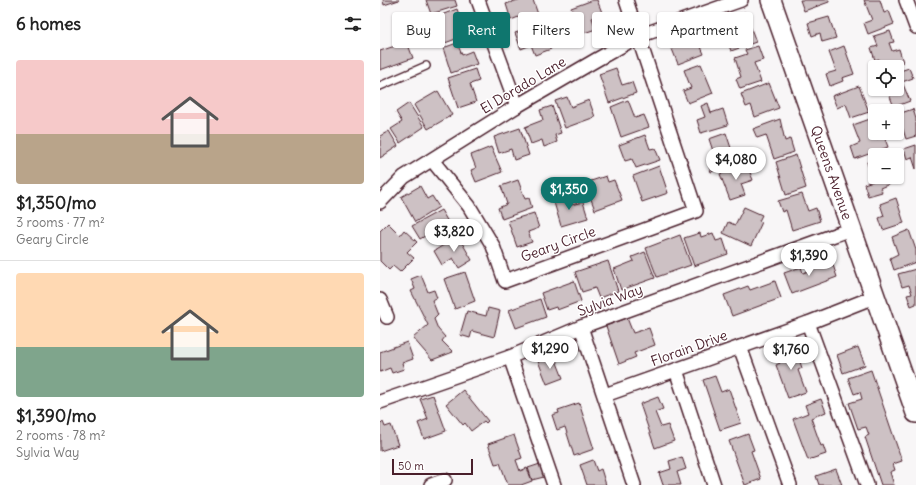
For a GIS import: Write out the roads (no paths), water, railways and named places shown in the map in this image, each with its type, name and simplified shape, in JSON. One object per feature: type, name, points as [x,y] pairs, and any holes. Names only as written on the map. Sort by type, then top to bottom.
[{"type":"street","points":[[478,0],[516,106]]},
{"type":"street","points":[[626,0],[630,12]]},
{"type":"street","name":"El Dorado Lane","points":[[649,32],[741,0]]},
{"type":"street","name":"Queens Avenue","points":[[771,0],[874,297],[916,412]]},
{"type":"street","points":[[906,0],[916,27]]},
{"type":"street","name":"El Dorado Lane","points":[[380,202],[404,177],[516,106],[618,48]]},
{"type":"street","name":"Geary Circle","points":[[432,160],[469,206],[489,239],[505,281],[696,211],[643,48]]},
{"type":"street","name":"Sylvia Way","points":[[380,402],[510,357],[581,327],[851,229]]},
{"type":"street","name":"Florain Drive","points":[[605,395],[808,323],[874,297]]},
{"type":"street","points":[[380,300],[387,317]]},
{"type":"street","points":[[808,323],[867,485]]},
{"type":"street","points":[[581,327],[634,485]]},
{"type":"street","points":[[740,347],[790,485]]},
{"type":"street","points":[[510,357],[554,485]]},
{"type":"street","points":[[676,370],[714,485]]},
{"type":"street","points":[[431,485],[445,480]]},
{"type":"lane","points":[[380,86],[426,66]]}]
